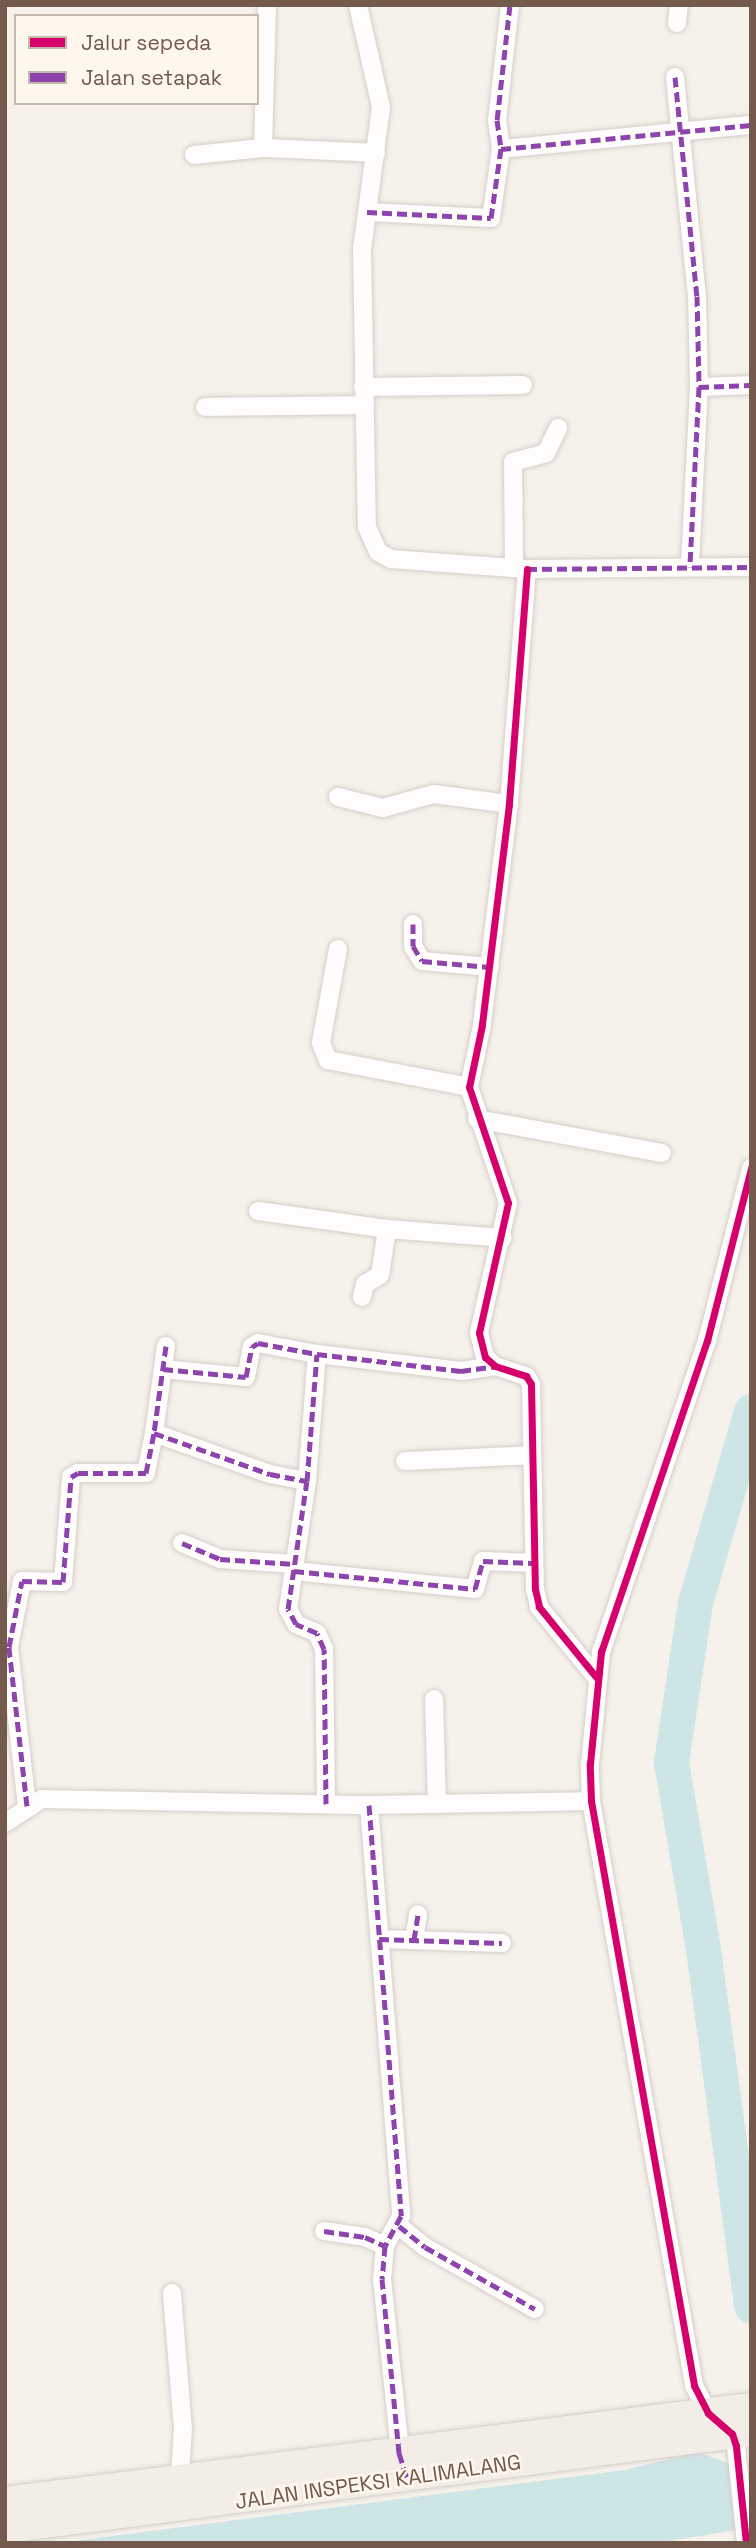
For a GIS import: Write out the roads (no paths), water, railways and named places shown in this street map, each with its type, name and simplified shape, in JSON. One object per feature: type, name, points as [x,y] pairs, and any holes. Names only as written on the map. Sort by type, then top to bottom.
[{"type":"main road","name":"JALAN INSPEKSI KALIMALANG","points":[[5,2529],[178,2510],[403,2466],[734,2424]]},
{"type":"main road","name":"JALAN INSPEKSI KALIMALANG","points":[[5,2501],[179,2476],[403,2466]]},
{"type":"street","points":[[263,148],[267,5]]},
{"type":"street","points":[[358,5],[381,107],[362,249],[367,527],[378,552],[391,559],[520,568],[751,567]]},
{"type":"street","points":[[367,212],[491,218],[501,149],[497,120],[510,5]]},
{"type":"street","points":[[675,77],[684,133],[699,387],[690,567]]},
{"type":"street","points":[[501,149],[605,136],[684,133],[751,125]]},
{"type":"street","points":[[194,155],[263,148],[376,153]]},
{"type":"street","points":[[699,387],[751,385]]},
{"type":"street","points":[[205,407],[523,386]]},
{"type":"street","points":[[495,1366],[480,1344],[479,1325],[503,1238],[505,1188],[477,1118],[469,1087],[490,967],[509,804],[520,568],[513,462],[546,453],[558,428]]},
{"type":"street","points":[[338,797],[383,808],[434,794],[509,804]]},
{"type":"street","points":[[413,923],[413,946],[422,961],[490,967]]},
{"type":"street","points":[[338,949],[321,1043],[328,1059],[469,1087]]},
{"type":"street","points":[[477,1118],[662,1153]]},
{"type":"street","points":[[747,2541],[734,2424],[694,2385],[591,1801],[596,1678],[707,1341],[751,1168]]},
{"type":"street","points":[[258,1210],[387,1229],[503,1238]]},
{"type":"street","points":[[362,1297],[365,1284],[380,1275],[387,1229]]},
{"type":"street","points":[[163,1369],[246,1377],[252,1347],[258,1343],[317,1354],[461,1371],[495,1366],[526,1376],[531,1384],[533,1563],[540,1606],[596,1678]]},
{"type":"street","points":[[27,1805],[9,1647],[22,1581],[63,1582],[71,1477],[146,1472],[166,1346]]},
{"type":"street","points":[[317,1354],[307,1481],[294,1567],[291,1618],[317,1633],[324,1649],[326,1804]]},
{"type":"street","points":[[154,1433],[270,1474],[307,1481]]},
{"type":"street","points":[[405,1461],[531,1455]]},
{"type":"street","points":[[183,1543],[220,1559],[475,1589],[483,1561],[533,1563]]},
{"type":"street","points":[[434,1699],[437,1804]]},
{"type":"street","points":[[5,1823],[27,1805],[42,1799],[369,1805],[591,1801]]},
{"type":"street","points":[[369,1805],[399,2226],[385,2246],[382,2279],[403,2466]]},
{"type":"street","points":[[414,1940],[418,1914]]},
{"type":"street","points":[[379,1939],[502,1943]]},
{"type":"street","points":[[399,2226],[425,2247],[535,2309]]},
{"type":"street","points":[[324,2231],[365,2236],[385,2246]]},
{"type":"street","points":[[172,2293],[183,2429],[178,2510]]},
{"type":"waterway","points":[[751,1411],[695,1603],[671,1762],[703,1949],[751,2306]]}]
